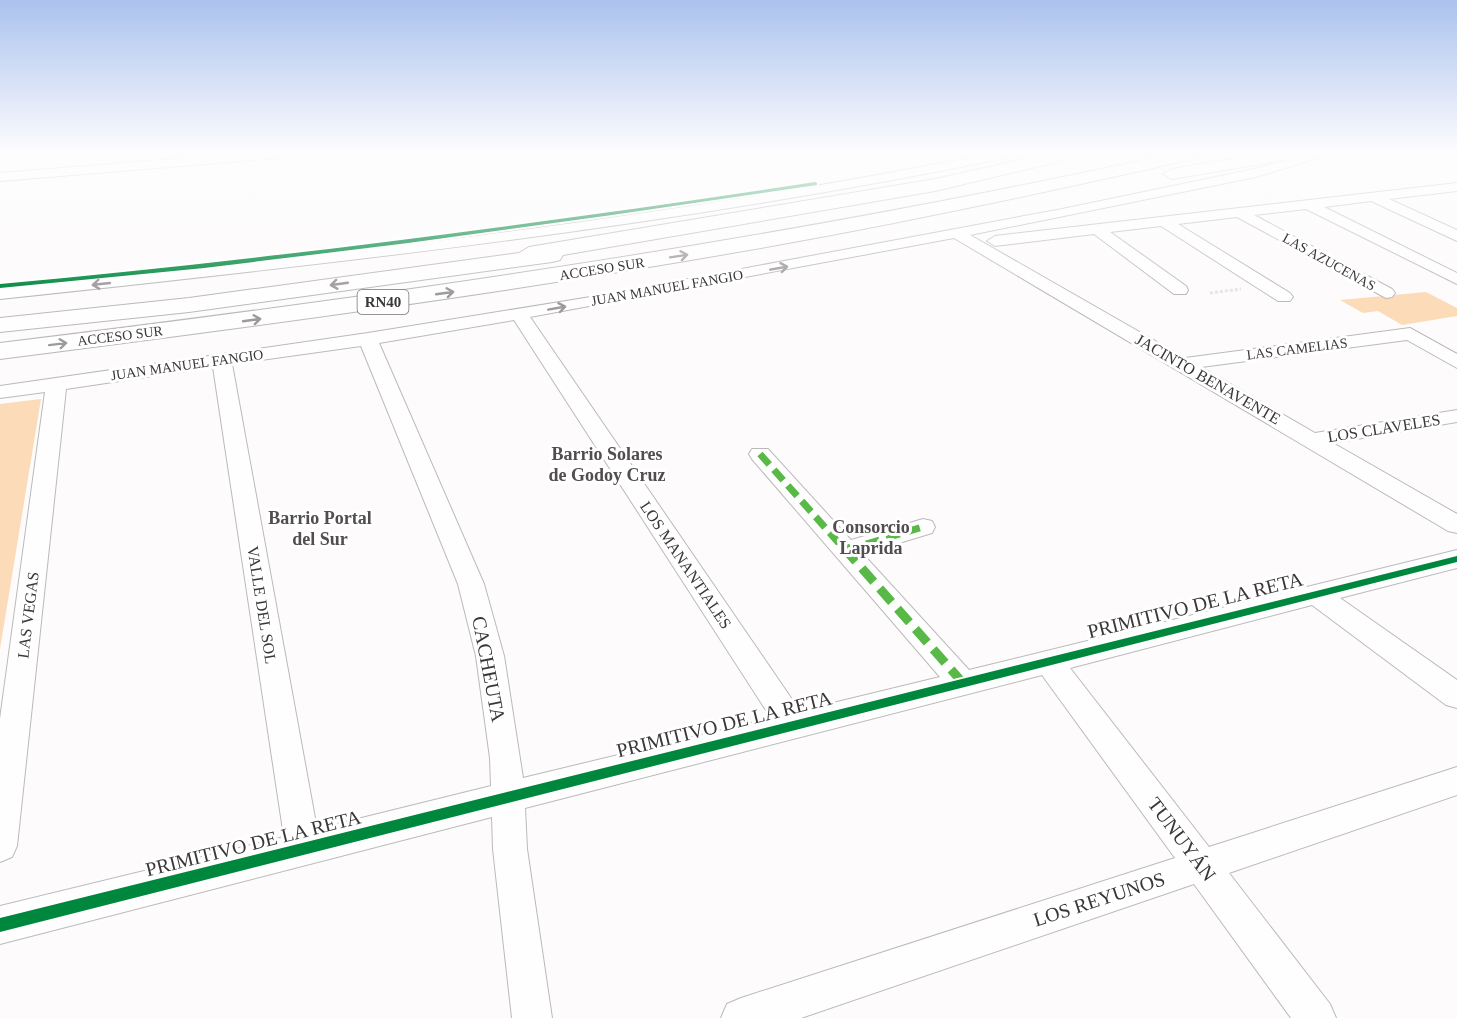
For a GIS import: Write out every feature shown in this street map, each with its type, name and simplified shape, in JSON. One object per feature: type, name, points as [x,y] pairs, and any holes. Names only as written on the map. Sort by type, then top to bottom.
[{"type":"highway","points":[[439,270],[845,201]]},
{"type":"highway","name":"ACCESO SUR","points":[[0,325],[189,304],[549,255],[873,201]]},
{"type":"highway","name":"ACCESO SUR","points":[[0,351],[401,300],[765,242],[979,201]]},
{"type":"highway","points":[[765,242],[843,232],[1003,201]]},
{"type":"street","points":[[0,294],[297,263],[635,219],[753,201]]},
{"type":"street","name":"JUAN MANUEL FANGIO","points":[[0,392],[368,339],[519,314],[966,238],[1133,201]]},
{"type":"street","points":[[966,238],[1098,230],[1345,201]]},
{"type":"street","points":[[1381,201],[1457,236]]},
{"type":"street","points":[[1309,205],[1457,279]]},
{"type":"street","name":"LAS AZUCENAS","points":[[1240,213],[1386,294]]},
{"type":"street","points":[[1165,222],[1284,297]]},
{"type":"street","points":[[1098,230],[1180,290]]},
{"type":"street","name":"JACINTO BENAVENTE","points":[[966,238],[1457,525]]},
{"type":"street","name":"LOS MANANTIALES","points":[[519,314],[793,725]]},
{"type":"street","name":"LAS CAMELIAS","points":[[1183,364],[1410,334],[1457,362]]},
{"type":"street","name":"CACHEUTA","points":[[368,339],[471,584],[490,656],[506,758],[510,849],[532,1018]]},
{"type":"street","name":"VALLE DEL SOL","points":[[222,360],[303,849]]},
{"type":"street","name":"LAS VEGAS","points":[[0,846],[56,384]]},
{"type":"street","name":"LOS CLAVELES","points":[[1312,440],[1457,416]]},
{"type":"street","points":[[760,454],[962,682]]},
{"type":"street","points":[[846,550],[922,527]]},
{"type":"street","name":"PRIMITIVO DE LA RETA","points":[[0,925],[1457,559]]},
{"type":"street","points":[[1315,594],[1457,696]]},
{"type":"street","name":"TUNUYÁN","points":[[1048,661],[1316,1018]]},
{"type":"street","name":"LOS REYUNOS","points":[[741,1018],[1457,781]]},
{"type":"shaded area","points":[[1426,292],[1457,308],[1457,316],[1402,325],[1378,311],[1363,313],[1340,300]]},
{"type":"shaded area","points":[[41,399],[0,649],[0,404]]},
{"type":"marked path","points":[[760,454],[962,682]]},
{"type":"marked path","points":[[846,550],[923,527]]},
{"type":"cycle path","points":[[0,286],[306,254],[703,201]]},
{"type":"cycle path","points":[[0,925],[1457,559]]},
{"type":"district","name":"Barrio Solares de Godoy Cruz","points":[[607,464]]},
{"type":"district","name":"Barrio Portal del Sur","points":[[320,528]]},
{"type":"district","name":"Consorcio Laprida","points":[[871,537]]}]
